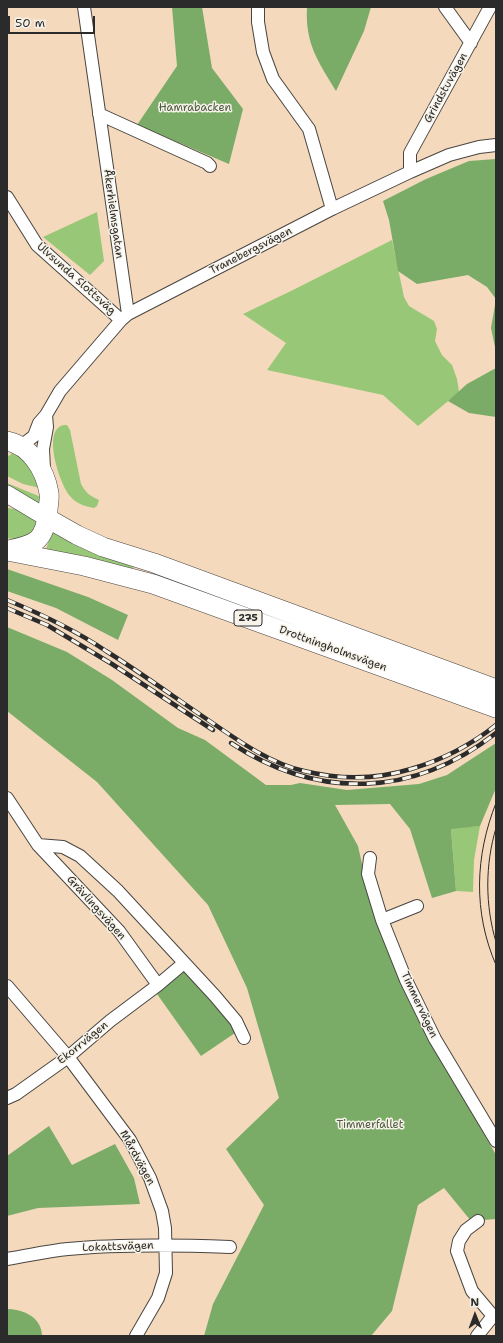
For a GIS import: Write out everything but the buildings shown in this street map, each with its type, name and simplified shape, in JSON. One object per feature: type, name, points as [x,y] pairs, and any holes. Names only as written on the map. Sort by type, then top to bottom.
[{"type":"main road","points":[[7,551],[27,546],[37,540],[41,535],[47,518],[49,494],[44,474],[38,463],[27,451],[14,444]]},
{"type":"main road","name":"Drottningholmsvägen","points":[[7,494],[77,536],[104,547],[154,563],[496,689]]},
{"type":"main road","name":"Drottningholmsvägen","points":[[49,494],[54,508],[65,520],[132,551],[154,563]]},
{"type":"main road","name":"Drottningholmsvägen","points":[[7,551],[84,566],[153,584],[496,708]]},
{"type":"street","name":"Åkerhielmsgatan","points":[[84,7],[124,317]]},
{"type":"street","points":[[258,7],[258,22],[263,52],[273,79],[309,129],[332,209]]},
{"type":"street","points":[[445,7],[471,43]]},
{"type":"street","name":"Grindstuvägen","points":[[410,172],[410,153],[490,7]]},
{"type":"street","points":[[99,114],[208,163],[210,166]]},
{"type":"street","name":"Tranebergsvägen","points":[[14,444],[34,436],[39,423],[67,383],[124,317],[332,209],[410,172],[449,155],[479,147],[496,145]]},
{"type":"street","name":"Ulvsunda Slottsväg","points":[[7,197],[37,245],[124,317]]},
{"type":"street","points":[[44,474],[43,449],[47,427],[46,415]]},
{"type":"street","name":"Grävlingsvägen","points":[[7,798],[38,845],[119,931],[158,985]]},
{"type":"street","points":[[38,845],[63,847],[80,856],[118,891],[215,996],[236,1021],[244,1038]]},
{"type":"street","name":"Timmervägen","points":[[370,858],[368,874],[382,920],[406,980],[435,1039],[496,1140]]},
{"type":"street","points":[[382,920],[417,906]]},
{"type":"street","points":[[158,985],[184,963]]},
{"type":"street","name":"Ekorrvägen","points":[[7,1098],[16,1094],[68,1057],[110,1021],[158,985]]},
{"type":"street","name":"Mårdvägen","points":[[7,986],[68,1057],[130,1140],[150,1178],[162,1212],[165,1228],[166,1273],[158,1298],[136,1336]]},
{"type":"street","points":[[477,1336],[494,1316],[472,1291],[457,1251],[459,1241],[466,1230],[478,1222]]},
{"type":"street","name":"Lokattsvägen","points":[[7,1259],[66,1249],[117,1246],[230,1247]]},
{"type":"green space","name":"Hamrabacken","points":[[172,7],[202,7],[212,68],[243,109],[229,164],[137,125],[177,66]]},
{"type":"green space","points":[[307,7],[371,7],[364,31],[336,91],[314,52],[308,32]]},
{"type":"green space","points":[[496,159],[496,299],[487,287],[468,275],[417,284],[398,271],[389,220],[383,201],[426,179],[469,161]]},
{"type":"green space","points":[[97,212],[104,261],[90,275],[43,237]]},
{"type":"green space","points":[[392,240],[404,297],[409,306],[434,321],[437,329],[435,341],[442,355],[452,365],[457,379],[459,392],[418,426],[383,395],[267,370],[286,343],[243,314]]},
{"type":"green space","points":[[496,299],[496,352],[491,328]]},
{"type":"green space","points":[[496,368],[496,417],[469,413],[448,401],[467,384]]},
{"type":"green space","points":[[67,425],[70,430],[81,484],[88,494],[99,500],[97,506],[94,508],[78,503],[70,496],[58,470],[53,446],[54,436],[57,429]]},
{"type":"green space","points":[[11,451],[27,461],[40,488],[23,484],[7,476],[7,456],[11,455]]},
{"type":"green space","points":[[7,483],[41,497],[42,507],[7,489]]},
{"type":"green space","points":[[7,508],[26,512],[34,518],[39,526],[23,541],[7,538]]},
{"type":"green space","points":[[52,529],[134,566],[133,569],[85,556],[46,550]]},
{"type":"green space","points":[[7,569],[88,597],[128,615],[118,640],[56,608],[7,591]]},
{"type":"green space","name":"Timmerfallet","points":[[7,627],[67,652],[112,680],[178,728],[205,740],[266,785],[291,785],[300,783],[347,790],[419,784],[447,775],[496,743],[496,788],[480,826],[451,829],[456,891],[432,898],[410,829],[390,804],[335,805],[358,846],[364,873],[379,923],[423,1028],[496,1155],[496,1219],[471,1221],[444,1188],[418,1205],[392,1311],[371,1336],[204,1336],[213,1304],[264,1205],[226,1149],[279,1098],[247,988],[208,905],[97,782],[7,711]]},
{"type":"green space","points":[[480,826],[474,860],[473,892],[456,891],[451,828]]},
{"type":"green space","points":[[184,971],[232,1025],[235,1033],[201,1056],[157,994]]},
{"type":"green space","points":[[49,1126],[72,1165],[115,1144],[134,1178],[140,1204],[38,1208],[7,1216],[7,1156]]},
{"type":"green space","points":[[7,1309],[20,1311],[31,1316],[39,1324],[42,1336],[7,1336]]},
{"type":"tram line","points":[[496,803],[484,843],[480,884],[480,904],[483,925],[496,965]]},
{"type":"tram line","points":[[496,828],[492,842],[488,871],[488,899],[492,928],[496,942]]},
{"type":"railway","points":[[7,600],[58,623],[94,643],[257,752],[292,768],[331,776],[358,778],[398,773],[445,756],[477,739],[496,725]]},
{"type":"railway","points":[[7,608],[47,625],[112,664],[213,730]]},
{"type":"railway","points":[[231,743],[264,762],[297,775],[331,782],[365,784],[399,780],[432,770],[464,754],[496,733]]}]
